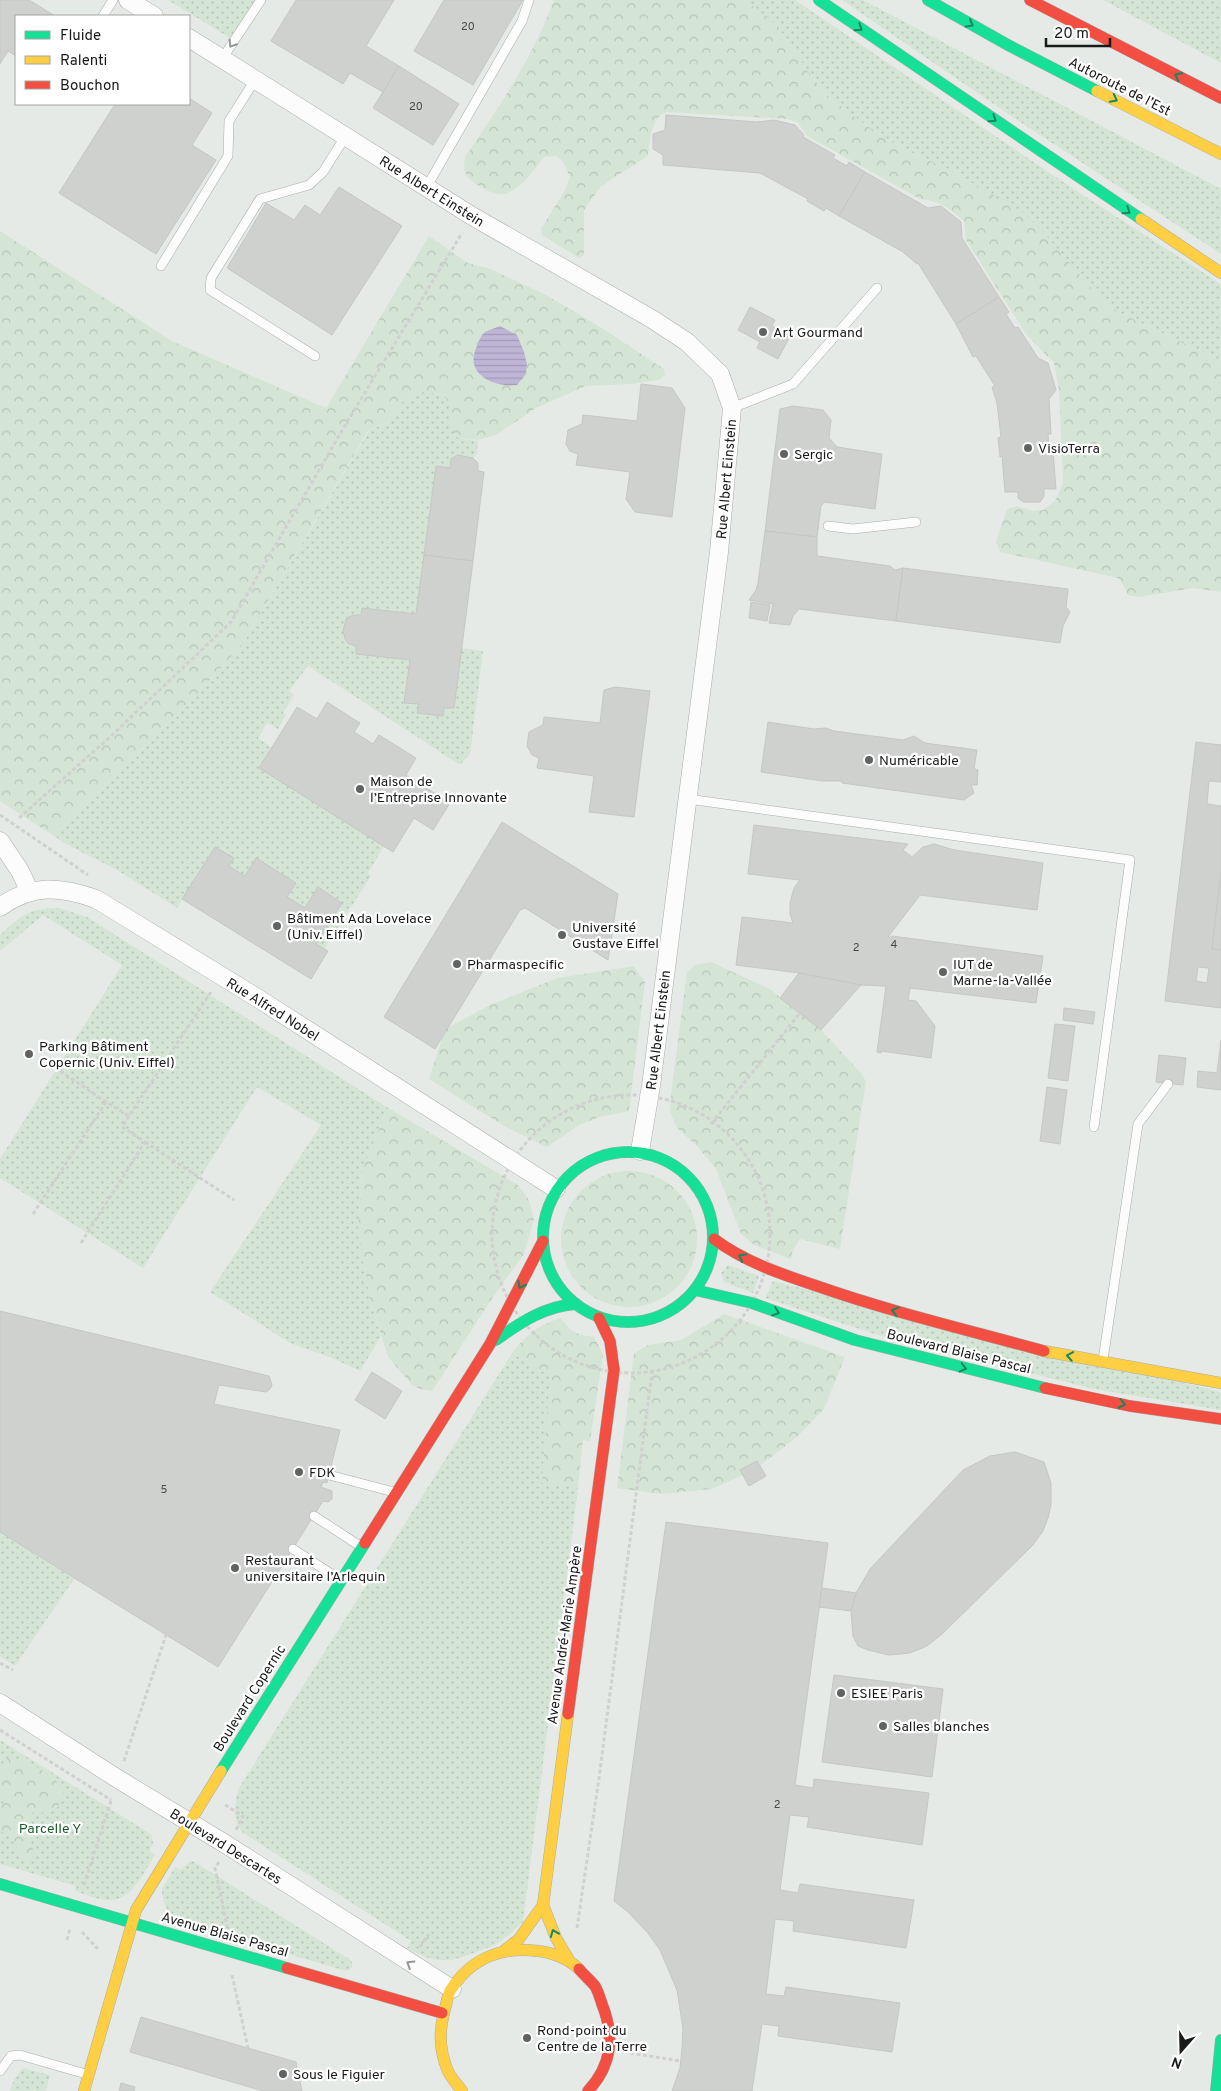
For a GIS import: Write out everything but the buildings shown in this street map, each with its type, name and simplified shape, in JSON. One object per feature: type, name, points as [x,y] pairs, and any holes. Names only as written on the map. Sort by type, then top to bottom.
[{"type":"main road","points":[[819,0],[1221,273]]},
{"type":"main road","name":"Autoroute de l’Est","points":[[928,0],[1008,45],[1221,154]]},
{"type":"main road","points":[[1030,0],[1221,98]]},
{"type":"main road","points":[[640,1151],[670,1161],[694,1181],[710,1208],[714,1238],[709,1266],[695,1290],[683,1302],[669,1312],[640,1322],[621,1322],[599,1318],[576,1304],[559,1287],[548,1265],[542,1241],[545,1214],[556,1189],[572,1171],[593,1158],[616,1152],[640,1151]]},
{"type":"main road","name":"Boulevard Blaise Pascal","points":[[714,1238],[730,1251],[764,1268],[862,1302],[1061,1355],[1221,1383]]},
{"type":"main road","name":"Boulevard Copernic","points":[[84,2091],[132,1923],[144,1893],[490,1344],[542,1241]]},
{"type":"main road","name":"Boulevard Blaise Pascal","points":[[695,1290],[752,1303],[855,1340],[1027,1384],[1130,1406],[1221,1419]]},
{"type":"main road","name":"Boulevard Copernic","points":[[490,1344],[524,1319],[558,1306],[576,1304]]},
{"type":"main road","name":"Avenue André-Marie Ampère","points":[[570,1960],[556,1938],[544,1905],[614,1370],[610,1341],[599,1318]]},
{"type":"main road","points":[[633,1334],[640,1322]]},
{"type":"main road","name":"Avenue André-Marie Ampère","points":[[614,1370],[623,1350]]},
{"type":"main road","points":[[1131,1368],[1221,1370]]},
{"type":"main road","name":"Avenue Blaise Pascal","points":[[0,1884],[442,2014]]},
{"type":"main road","name":"Avenue André-Marie Ampère","points":[[505,1950],[518,1939],[544,1905]]},
{"type":"main road","points":[[462,2091],[447,2070],[440,2042],[442,2014],[452,1989],[466,1972],[478,1963],[505,1950],[527,1948],[549,1951],[570,1960],[591,1978],[606,2003],[611,2031],[608,2059],[595,2085],[588,2091]]},
{"type":"main road","points":[[1216,2091],[1221,2040]]},
{"type":"street","points":[[128,0],[152,15]]},
{"type":"street","name":"Rue Albert Einstein","points":[[190,39],[426,188],[606,291],[687,342],[720,374],[732,408],[714,600],[651,1086],[640,1151]]},
{"type":"street","points":[[0,841],[20,871],[30,892]]},
{"type":"street","name":"Rue Alfred Nobel","points":[[0,907],[11,899],[30,892],[55,888],[75,891],[96,899],[222,976],[504,1154],[556,1189]]},
{"type":"street","name":"Boulevard Descartes","points":[[0,1704],[118,1779],[228,1845],[452,1989]]},
{"type":"lane","points":[[104,15],[113,0]]},
{"type":"lane","points":[[222,59],[262,0]]},
{"type":"lane","points":[[426,188],[522,22],[530,0]]},
{"type":"lane","points":[[161,266],[228,156],[229,121],[255,80]]},
{"type":"lane","points":[[315,356],[210,290],[211,278],[260,199],[309,185],[323,172],[345,136]]},
{"type":"lane","points":[[732,408],[793,384],[877,288]]},
{"type":"lane","points":[[828,526],[853,530],[916,522]]},
{"type":"lane","points":[[688,799],[1130,860],[1094,1127]]},
{"type":"lane","points":[[1103,1362],[1138,1124],[1168,1084]]},
{"type":"lane","points":[[329,1475],[397,1493]]},
{"type":"lane","points":[[314,1516],[362,1548]]},
{"type":"lane","points":[[293,1549],[341,1581]]},
{"type":"lane","points":[[0,2071],[11,2056],[20,2055],[89,2075]]},
{"type":"path","points":[[19,818],[110,737],[231,622],[347,422],[472,216]]},
{"type":"path","points":[[0,815],[39,841]]},
{"type":"path","points":[[222,976],[122,1127],[234,1200]]},
{"type":"path","points":[[711,1124],[800,1013]]},
{"type":"path","points":[[44,1060],[129,1116]]},
{"type":"path","points":[[522,1146],[546,1124],[580,1105],[607,1097],[639,1094]]},
{"type":"path","points":[[660,1098],[697,1114],[727,1136],[753,1169],[766,1205],[770,1237],[768,1251]]},
{"type":"path","points":[[32,1214],[106,1102]]},
{"type":"path","points":[[81,1243],[144,1142]]},
{"type":"path","points":[[501,1281],[490,1250],[490,1229],[505,1173]]},
{"type":"path","points":[[631,1372],[652,1372],[676,1366],[716,1347],[734,1332],[747,1314]]},
{"type":"path","points":[[534,1332],[548,1345],[567,1358],[579,1364],[599,1368]]},
{"type":"path","points":[[570,1960],[583,1893],[652,1372]]},
{"type":"path","points":[[0,1663],[12,1670]]},
{"type":"path","points":[[0,1730],[111,1800]]},
{"type":"path","points":[[243,1816],[216,1868],[227,1930],[234,1989],[248,2048]]},
{"type":"path","points":[[79,1929],[99,1950]]},
{"type":"path","points":[[636,2054],[680,2061]]},
{"type":"green space","points":[[168,0],[255,0],[230,38]]},
{"type":"green space","points":[[554,0],[744,0],[770,19],[790,42],[806,69],[828,97],[899,147],[948,169],[1023,212],[1099,297],[1118,312],[1221,361],[1221,592],[1193,588],[1139,597],[1127,595],[1118,578],[1000,552],[996,542],[1007,509],[1017,506],[1033,511],[1043,510],[1055,501],[1063,483],[1059,390],[1054,363],[1026,334],[966,240],[964,221],[944,206],[933,201],[920,199],[807,136],[797,122],[787,119],[666,112],[656,120],[648,156],[601,186],[584,210],[584,255],[579,258],[542,235],[541,229],[565,190],[570,177],[563,162],[557,156],[544,157],[517,188],[505,194],[490,192],[470,179],[465,172],[465,157],[526,62]]},
{"type":"green space","points":[[744,0],[795,0],[1072,188],[1221,284],[1221,361],[1118,312],[1099,297],[1041,230],[948,169],[899,147],[828,97],[806,69],[790,42]]},
{"type":"green space","points":[[842,0],[863,0],[1221,189],[1221,254],[1014,118]]},
{"type":"green space","points":[[1103,0],[1221,0],[1221,63]]},
{"type":"green space","points":[[0,231],[172,341],[326,408],[429,236],[468,263],[491,269],[546,295],[602,328],[664,369],[665,375],[659,380],[631,384],[586,386],[536,408],[496,435],[478,440],[458,438],[448,425],[452,406],[442,394],[423,392],[404,400],[389,421],[368,431],[242,645],[182,710],[54,836],[0,801]]},
{"type":"green space","points":[[423,392],[442,394],[452,406],[458,438],[478,441],[477,453],[473,458],[457,455],[451,459],[450,468],[436,466],[416,614],[362,609],[361,615],[353,615],[346,619],[343,631],[345,639],[356,646],[356,654],[410,660],[405,703],[419,704],[418,713],[443,716],[461,648],[483,651],[470,754],[460,765],[308,666],[289,691],[294,695],[283,713],[286,715],[278,729],[267,723],[258,738],[272,748],[259,768],[384,846],[368,873],[371,876],[324,949],[316,944],[342,902],[318,887],[305,908],[287,897],[296,883],[256,859],[245,876],[229,866],[233,858],[215,847],[177,908],[117,870],[54,836],[182,710],[242,645],[369,431],[389,421],[404,400]]},
{"type":"green space","points":[[59,908],[87,917],[390,1109],[386,1112],[362,1171],[358,1233],[370,1299],[381,1336],[360,1371],[332,1358],[290,1343],[210,1292],[321,1125],[257,1087],[143,1268],[0,1178],[0,1159],[122,965],[43,915],[0,951],[0,935],[21,917],[32,911]]},
{"type":"green space","points":[[711,962],[770,989],[821,1030],[861,1073],[866,1081],[840,1249],[800,1239],[793,1250],[791,1259],[754,1245],[741,1234],[716,1169],[696,1145],[677,1128],[670,1112],[671,1094],[687,972],[695,965]]},
{"type":"green space","points":[[634,966],[645,982],[629,1111],[600,1117],[579,1125],[547,1147],[504,1126],[429,1079],[445,1029],[490,1005],[557,978]]},
{"type":"green space","points":[[390,1109],[518,1185],[529,1200],[534,1219],[524,1254],[493,1297],[432,1391],[420,1389],[412,1385],[388,1357],[370,1299],[358,1233],[362,1171],[386,1112]]},
{"type":"green space","points":[[629,1171],[655,1176],[667,1182],[677,1191],[686,1201],[692,1213],[697,1239],[692,1265],[686,1277],[677,1287],[667,1296],[655,1302],[629,1307],[603,1302],[591,1296],[581,1287],[572,1277],[566,1265],[561,1239],[566,1213],[572,1201],[581,1191],[591,1182],[603,1176]]},
{"type":"green space","points":[[728,1265],[759,1276],[753,1293],[724,1282],[721,1273]]},
{"type":"green space","points":[[773,1281],[1221,1392],[1221,1410],[1094,1389],[878,1335],[765,1298]]},
{"type":"green space","points":[[724,1314],[845,1357],[824,1409],[797,1437],[756,1469],[712,1489],[660,1494],[617,1488],[634,1353],[648,1345],[681,1340]]},
{"type":"green space","points":[[561,1318],[575,1332],[594,1337],[603,1354],[590,1441],[583,1440],[578,1488],[542,1483],[550,1376],[512,1353],[534,1331],[545,1324]]},
{"type":"green space","points":[[512,1353],[551,1376],[542,1482],[578,1488],[523,1922],[505,1938],[490,1947],[461,1958],[435,1960],[417,1954],[407,1948],[411,1941],[242,1832],[235,1816],[235,1805],[239,1788]]},
{"type":"green space","points":[[0,1532],[74,1579],[15,1666],[0,1656]]},
{"type":"green space","name":"Parcelle Y","points":[[0,1740],[151,1834],[153,1842],[150,1852],[155,1855],[137,1884],[131,1890],[118,1899],[101,1899],[75,1891],[76,1886],[0,1864]]},
{"type":"green space","points":[[9,1758],[25,1762],[47,1773],[64,1790],[61,1801],[56,1809],[48,1813],[37,1811],[32,1813],[30,1841],[36,1859],[28,1864],[20,1859],[16,1846],[11,1839],[0,1831],[0,1806],[5,1801],[0,1789],[0,1765]]},
{"type":"green space","points":[[193,1861],[352,1961],[352,1968],[346,1971],[177,1920],[165,1905],[162,1889],[175,1867],[180,1870]]},
{"type":"green space","points":[[23,2068],[50,2075],[46,2091],[10,2091],[14,2079]]},
{"type":"shaded area","points":[[500,326],[517,335],[524,352],[527,364],[526,374],[517,385],[499,384],[491,381],[477,371],[474,364],[474,356],[482,335]]},
{"type":"traffic: fast","points":[[819,0],[1141,219]]},
{"type":"traffic: fast","points":[[928,0],[1008,45],[1097,91]]},
{"type":"traffic: fast","points":[[636,1152],[661,1158],[682,1171],[694,1183],[710,1212],[713,1237],[712,1254],[707,1270],[694,1291],[682,1303],[653,1319],[620,1322],[595,1316],[574,1303],[562,1291],[546,1262],[543,1229],[549,1204],[562,1183],[574,1171],[603,1155],[636,1152]]},
{"type":"traffic: fast","points":[[695,1290],[752,1303],[855,1340],[1045,1388]]},
{"type":"traffic: fast","points":[[496,1340],[534,1316],[554,1308],[576,1304]]},
{"type":"traffic: fast","points":[[221,1771],[365,1543]]},
{"type":"traffic: fast","points":[[0,1884],[287,1968]]},
{"type":"traffic: fast","points":[[1216,2091],[1221,2040]]},
{"type":"traffic: slow","points":[[1097,91],[1221,154]]},
{"type":"traffic: slow","points":[[1141,219],[1221,273]]},
{"type":"traffic: slow","points":[[1044,1351],[1221,1383]]},
{"type":"traffic: slow","points":[[568,1714],[543,1905],[556,1938],[569,1960]]},
{"type":"traffic: slow","points":[[84,2091],[136,1910],[221,1771]]},
{"type":"traffic: slow","points":[[505,1950],[519,1939],[543,1905]]},
{"type":"traffic: slow","points":[[462,2091],[447,2069],[441,2041],[442,2020],[448,1996],[458,1980],[477,1963],[499,1953],[511,1951],[524,1950],[548,1953],[565,1959],[579,1969]]},
{"type":"traffic: jam","points":[[1030,0],[1221,98]]},
{"type":"traffic: jam","points":[[714,1239],[751,1261],[777,1272],[901,1312],[1044,1351]]},
{"type":"traffic: jam","points":[[365,1543],[490,1344],[543,1241]]},
{"type":"traffic: jam","points":[[568,1714],[614,1370],[610,1341],[599,1318]]},
{"type":"traffic: jam","points":[[1045,1388],[1130,1406],[1221,1419]]},
{"type":"traffic: jam","points":[[287,1968],[442,2013]]},
{"type":"traffic: jam","points":[[579,1969],[597,1990],[606,2016],[610,2039],[609,2050],[602,2071],[588,2091]]},
{"type":"place","name":"Art Gourmand","points":[[763,332]]},
{"type":"place","name":"VisioTerra","points":[[1028,448]]},
{"type":"place","name":"Sergic","points":[[784,454]]},
{"type":"place","name":"Numéricable","points":[[869,760]]},
{"type":"place","name":"Maison de l’Entreprise Innovante","points":[[360,789]]},
{"type":"place","name":"Bâtiment Ada Lovelace (Univ. Eiffel)","points":[[277,926]]},
{"type":"place","name":"Université Gustave Eiffel","points":[[562,935]]},
{"type":"place","name":"Pharmaspecific","points":[[457,964]]},
{"type":"place","name":"IUT de Marne-la-Vallée","points":[[943,972]]},
{"type":"place","name":"Parking Bâtiment Copernic (Univ. Eiffel)","points":[[29,1054]]},
{"type":"place","name":"FDK","points":[[299,1472]]},
{"type":"place","name":"Restaurant universitaire l’Arlequin","points":[[235,1568]]},
{"type":"place","name":"ESIEE Paris","points":[[841,1693]]},
{"type":"place","name":"Salles blanches","points":[[883,1726]]},
{"type":"place","name":"Rond-point du Centre de la Terre","points":[[527,2038]]},
{"type":"place","name":"Sous le Figuier","points":[[283,2074]]}]
